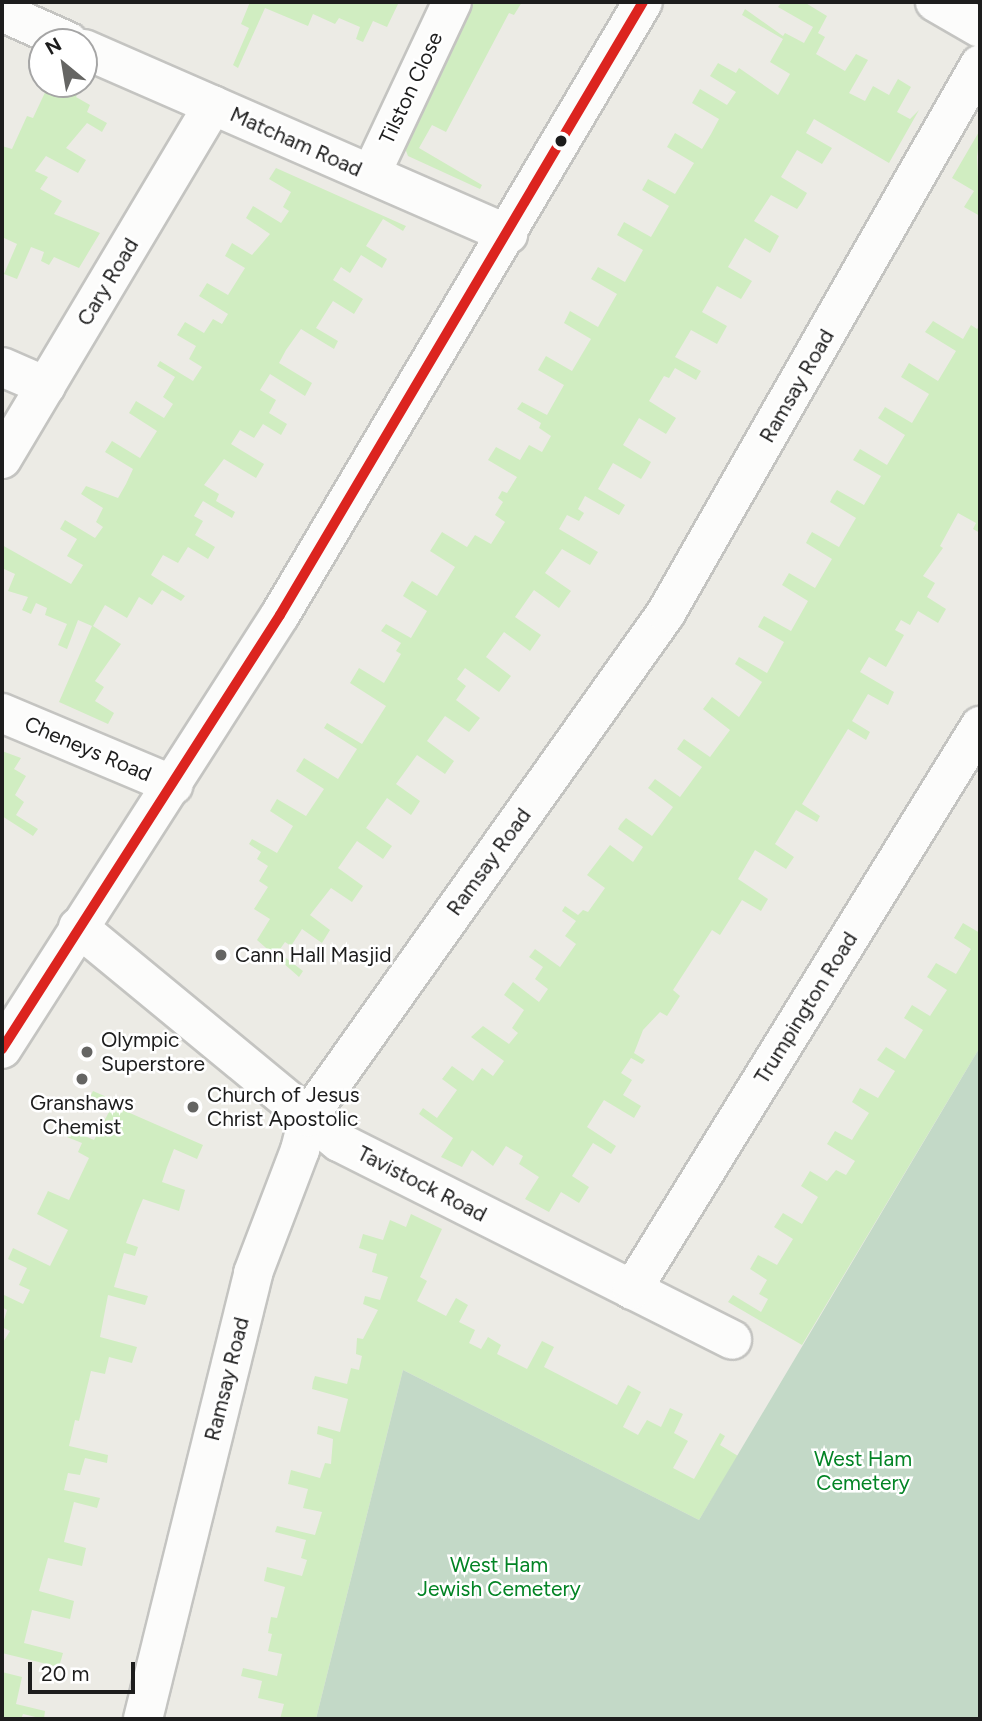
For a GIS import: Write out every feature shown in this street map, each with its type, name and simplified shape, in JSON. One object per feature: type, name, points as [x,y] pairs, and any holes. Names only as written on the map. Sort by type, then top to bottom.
[{"type":"street","name":"Tilston Close","points":[[370,174],[452,2]]},
{"type":"street","points":[[2,1049],[78,926],[173,785],[508,234],[643,2]]},
{"type":"street","points":[[935,2],[980,28]]},
{"type":"street","points":[[2,12],[38,28]]},
{"type":"street","name":"Matcham Road","points":[[98,54],[508,234]]},
{"type":"street","name":"Ramsay Road","points":[[143,1719],[253,1273],[300,1150],[308,1117],[666,613],[980,64]]},
{"type":"street","name":"Cary Road","points":[[2,459],[213,105]]},
{"type":"street","points":[[2,367],[46,386]]},
{"type":"street","name":"Cheneys Road","points":[[2,713],[173,785]]},
{"type":"street","name":"Trumpington Road","points":[[632,1290],[980,726]]},
{"type":"street","name":"Tavistock Road","points":[[78,926],[339,1142],[732,1340]]},
{"type":"green space","points":[[250,2],[399,2],[387,27],[373,21],[363,42],[356,39],[360,27],[339,18],[335,24],[313,14],[308,26],[265,8],[238,68],[233,65],[249,28],[241,24]]},
{"type":"green space","points":[[474,2],[522,2],[514,15],[509,13],[446,132],[432,125],[419,148],[482,185],[480,189],[408,156],[403,143]]},
{"type":"green space","points":[[782,2],[804,2],[827,16],[818,33],[825,37],[816,54],[845,71],[856,54],[868,60],[849,93],[865,101],[873,86],[889,95],[898,79],[911,87],[897,112],[910,119],[919,110],[889,163],[814,119],[806,133],[832,148],[822,164],[797,150],[781,177],[807,193],[802,202],[797,209],[771,195],[754,221],[779,236],[770,253],[745,238],[728,267],[752,281],[741,299],[717,286],[702,312],[727,326],[717,344],[691,330],[675,357],[701,371],[696,380],[675,368],[669,378],[664,376],[649,401],[676,418],[666,434],[639,418],[623,445],[651,462],[646,471],[641,479],[613,463],[598,489],[625,505],[619,515],[585,496],[578,509],[584,513],[579,521],[567,515],[559,529],[598,552],[590,565],[562,549],[545,573],[571,591],[559,608],[534,590],[515,617],[541,635],[530,651],[504,632],[486,657],[511,676],[499,692],[465,668],[457,679],[466,686],[456,700],[480,718],[469,732],[445,716],[427,741],[454,761],[445,774],[417,755],[396,784],[420,801],[411,815],[387,798],[366,828],[392,846],[383,859],[357,841],[338,868],[363,886],[352,902],[331,888],[310,915],[330,930],[322,943],[302,929],[291,946],[285,942],[278,952],[303,971],[299,977],[257,940],[270,919],[254,909],[268,887],[259,881],[268,866],[257,859],[261,852],[249,844],[252,839],[277,853],[293,826],[270,811],[277,799],[306,816],[324,789],[296,771],[304,758],[338,779],[357,749],[324,728],[327,723],[362,744],[386,706],[350,683],[359,668],[384,683],[401,654],[396,651],[401,643],[381,631],[386,624],[411,638],[427,611],[403,596],[408,587],[412,581],[437,596],[455,567],[430,551],[442,532],[467,547],[475,535],[491,544],[505,522],[495,515],[503,502],[498,498],[502,491],[507,493],[517,477],[488,460],[496,447],[520,460],[529,445],[542,452],[551,436],[539,428],[541,423],[517,409],[522,402],[547,415],[564,385],[538,370],[546,356],[572,371],[591,339],[564,323],[570,311],[598,327],[617,294],[591,279],[598,267],[625,282],[643,250],[617,235],[624,222],[651,237],[669,206],[642,190],[648,179],[675,194],[694,163],[667,147],[675,133],[702,149],[711,134],[719,119],[692,103],[700,89],[727,105],[736,92],[710,76],[718,63],[736,73],[739,68],[778,95],[790,74],[770,62],[783,39],[742,15],[745,9],[783,36],[785,33],[804,43],[813,27],[778,7]]},
{"type":"green space","points":[[42,98],[78,98],[90,105],[87,112],[107,123],[102,132],[87,123],[66,148],[86,160],[78,173],[46,156],[35,171],[48,177],[40,189],[62,201],[54,214],[100,233],[79,268],[54,257],[49,265],[41,261],[44,252],[31,247],[17,279],[4,274],[17,244],[2,237],[2,146],[12,149],[27,116],[33,118]]},
{"type":"green space","points":[[980,130],[977,157],[980,216],[964,207],[974,191],[952,178]]},
{"type":"green space","points":[[276,168],[406,226],[403,231],[383,219],[366,246],[387,259],[382,268],[361,255],[350,273],[341,267],[333,280],[363,299],[354,314],[333,301],[316,328],[338,341],[334,349],[301,329],[286,350],[279,363],[312,383],[305,396],[270,374],[260,390],[276,400],[269,413],[287,424],[281,435],[263,424],[254,438],[240,430],[231,444],[264,464],[256,478],[224,459],[204,485],[219,494],[216,501],[235,512],[232,518],[203,501],[194,516],[203,521],[195,535],[215,547],[208,559],[188,547],[178,563],[163,555],[151,575],[185,596],[181,601],[162,590],[152,605],[139,597],[127,618],[105,605],[93,626],[121,644],[95,681],[104,687],[95,701],[114,713],[108,724],[59,702],[92,626],[78,620],[67,649],[58,645],[67,624],[45,615],[47,608],[36,603],[31,614],[22,610],[28,597],[8,591],[15,574],[2,568],[2,545],[71,584],[83,565],[67,556],[77,539],[60,529],[65,520],[95,538],[103,527],[96,522],[103,508],[81,494],[86,486],[118,498],[133,469],[105,452],[112,441],[140,458],[157,431],[129,413],[136,401],[164,418],[173,404],[163,397],[175,377],[157,366],[160,361],[193,381],[202,367],[189,359],[196,346],[177,335],[185,322],[204,333],[213,319],[222,324],[228,314],[199,296],[207,283],[228,295],[245,268],[225,256],[232,243],[252,255],[270,234],[246,218],[253,206],[281,223],[289,211],[283,207],[291,192],[269,179]]},
{"type":"green space","points":[[933,321],[963,339],[971,325],[977,329],[980,325],[980,533],[973,529],[976,523],[958,513],[940,546],[943,548],[923,576],[935,583],[927,597],[946,609],[938,623],[918,611],[910,625],[901,620],[895,630],[904,635],[886,667],[869,657],[860,672],[894,692],[888,705],[868,694],[852,721],[870,732],[866,740],[848,729],[802,804],[820,816],[817,822],[796,810],[775,844],[794,857],[786,869],[755,850],[738,879],[768,899],[761,911],[742,900],[720,935],[712,930],[673,990],[680,996],[667,1016],[660,1012],[643,1030],[634,1053],[645,1060],[642,1064],[631,1058],[621,1073],[632,1080],[623,1095],[641,1106],[634,1118],[604,1100],[587,1127],[616,1146],[611,1154],[593,1143],[572,1176],[589,1187],[579,1203],[561,1192],[549,1212],[525,1199],[539,1177],[519,1164],[523,1156],[506,1146],[493,1166],[472,1150],[462,1167],[441,1157],[453,1138],[419,1114],[423,1108],[437,1118],[457,1090],[442,1079],[452,1066],[473,1081],[482,1068],[493,1076],[504,1061],[471,1037],[483,1026],[509,1044],[518,1033],[512,1028],[524,1010],[504,995],[513,982],[539,1002],[548,989],[535,979],[543,967],[529,957],[535,949],[560,967],[576,944],[565,936],[576,921],[562,911],[565,906],[578,915],[583,910],[588,912],[605,888],[587,875],[610,845],[633,862],[643,847],[618,829],[620,825],[626,818],[652,836],[673,807],[648,788],[655,779],[680,797],[702,767],[677,749],[684,739],[710,757],[730,730],[703,709],[712,697],[739,717],[748,704],[762,682],[735,664],[739,657],[767,673],[784,642],[758,627],[761,621],[764,616],[791,631],[808,601],[782,585],[789,573],[815,588],[832,559],[806,543],[809,537],[812,532],[839,547],[856,518],[830,502],[833,496],[837,490],[864,505],[881,476],[853,460],[860,449],[887,465],[905,435],[878,418],[885,407],[912,423],[929,394],[901,377],[909,363],[938,381],[956,351],[925,332]]},
{"type":"green space","points":[[2,751],[21,758],[14,769],[26,776],[15,795],[24,802],[16,815],[38,829],[33,836],[2,816]]},
{"type":"green space","points":[[963,923],[980,933],[980,1047],[802,1345],[728,1302],[733,1295],[761,1312],[768,1299],[759,1294],[767,1280],[750,1269],[758,1255],[777,1265],[793,1239],[774,1227],[783,1213],[802,1224],[818,1197],[801,1186],[810,1171],[827,1181],[836,1170],[846,1175],[855,1161],[827,1144],[835,1131],[852,1140],[869,1113],[852,1102],[860,1088],[878,1098],[895,1071],[877,1060],[886,1047],[905,1059],[923,1030],[904,1018],[912,1005],[930,1016],[947,990],[927,977],[936,963],[956,974],[971,949],[954,938]]},
{"type":"green space","name":"West Ham Jewish Cemetery","points":[[980,1047],[980,1719],[316,1719],[403,1370],[699,1520]]},
{"type":"green space","points":[[93,1091],[125,1105],[123,1110],[203,1145],[197,1159],[174,1149],[167,1167],[162,1182],[185,1190],[179,1211],[143,1199],[126,1243],[138,1247],[135,1256],[124,1253],[114,1287],[148,1296],[145,1305],[108,1295],[100,1337],[137,1347],[132,1363],[109,1357],[105,1374],[91,1371],[79,1421],[75,1420],[69,1446],[108,1455],[107,1463],[85,1458],[80,1475],[68,1473],[64,1490],[100,1498],[97,1508],[74,1502],[64,1542],[86,1548],[82,1566],[48,1558],[39,1591],[74,1601],[70,1619],[32,1610],[24,1643],[63,1653],[59,1667],[2,1653],[2,1344],[10,1331],[2,1327],[7,1310],[2,1307],[2,1294],[23,1304],[30,1290],[19,1285],[27,1268],[8,1259],[13,1248],[50,1266],[68,1230],[37,1214],[48,1191],[69,1200],[89,1158],[78,1152],[82,1143],[67,1137],[71,1130],[94,1140],[109,1112],[88,1101]]},
{"type":"green space","points":[[411,1214],[442,1229],[420,1277],[427,1281],[417,1301],[446,1316],[456,1298],[468,1305],[459,1322],[475,1330],[469,1343],[481,1349],[488,1337],[501,1345],[497,1354],[527,1369],[542,1341],[554,1347],[544,1367],[617,1405],[628,1385],[641,1392],[623,1427],[638,1435],[647,1420],[661,1427],[670,1408],[683,1414],[674,1433],[688,1441],[673,1468],[694,1479],[720,1433],[725,1436],[720,1445],[738,1456],[699,1520],[403,1370],[316,1719],[280,1719],[284,1704],[258,1698],[262,1681],[241,1676],[243,1668],[277,1676],[282,1654],[268,1651],[272,1634],[268,1633],[271,1617],[277,1618],[285,1587],[264,1581],[267,1567],[302,1576],[307,1560],[301,1558],[306,1540],[275,1532],[277,1526],[315,1535],[322,1512],[303,1508],[308,1489],[288,1484],[291,1470],[320,1478],[325,1463],[331,1464],[333,1439],[317,1434],[318,1426],[340,1432],[348,1399],[312,1389],[313,1382],[315,1376],[347,1384],[351,1368],[359,1370],[362,1356],[356,1354],[357,1338],[363,1339],[378,1310],[363,1304],[365,1296],[380,1300],[388,1277],[372,1272],[377,1254],[359,1248],[363,1234],[383,1240],[390,1220],[406,1227]]},
{"type":"green space","points":[[2,1672],[22,1677],[16,1704],[45,1711],[44,1719],[23,1714],[21,1719],[2,1719]]},
{"type":"transit line","points":[[2,1049],[280,615],[643,2]]},
{"type":"place","name":"Cann Hall Masjid","points":[[221,955]]},
{"type":"place","name":"Olympic Superstore","points":[[87,1052]]},
{"type":"place","name":"Granshaws Chemist","points":[[82,1079]]},
{"type":"place","name":"Church of Jesus Christ Apostolic","points":[[193,1107]]},
{"type":"park label","name":"West Ham Cemetery","points":[[863,1471]]}]
